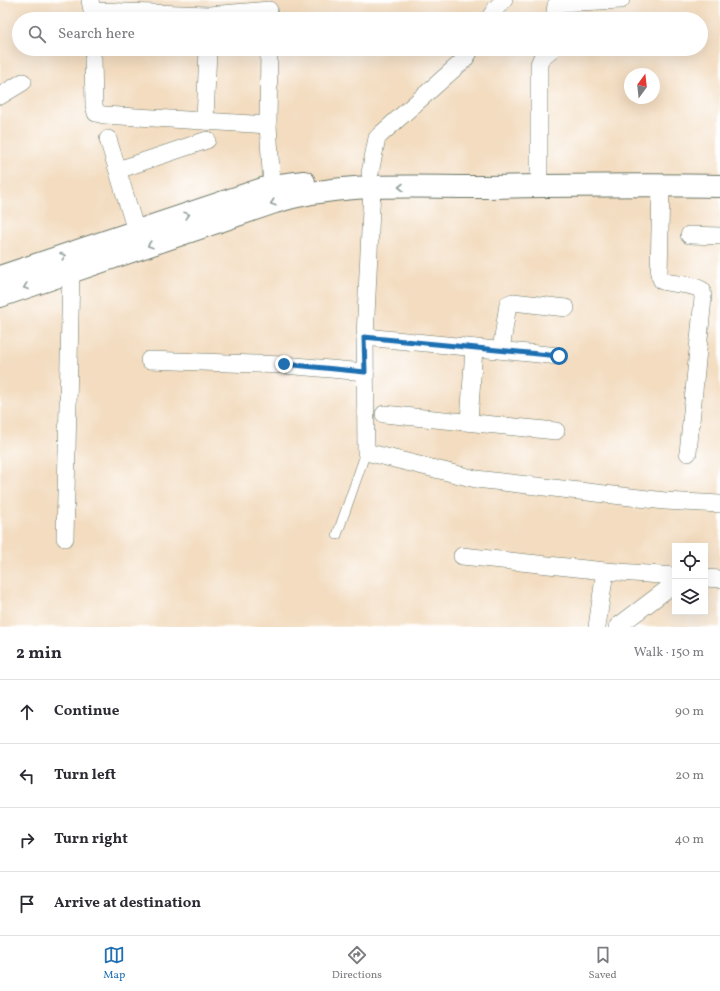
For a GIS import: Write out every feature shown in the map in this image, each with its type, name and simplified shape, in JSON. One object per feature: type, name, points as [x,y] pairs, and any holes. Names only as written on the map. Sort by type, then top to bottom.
[{"type":"main road","points":[[0,278],[272,186],[539,173],[720,175]]},
{"type":"main road","points":[[0,296],[293,196],[371,180],[720,186]]},
{"type":"street","points":[[90,0],[92,11],[149,7],[209,11],[269,10]]},
{"type":"street","points":[[493,12],[504,0]]},
{"type":"street","points":[[555,12],[556,5],[559,3],[621,0]]},
{"type":"street","points":[[205,121],[208,56]]},
{"type":"street","points":[[269,56],[268,125],[272,186]]},
{"type":"street","points":[[467,56],[378,138],[371,180],[364,337],[366,452],[476,479],[665,501],[720,504]]},
{"type":"street","points":[[539,173],[539,64],[543,56]]},
{"type":"street","points":[[93,59],[94,105],[96,113],[104,115],[268,125]]},
{"type":"street","points":[[0,96],[23,82]]},
{"type":"street","points":[[108,139],[136,231]]},
{"type":"street","points":[[118,170],[207,140]]},
{"type":"street","points":[[661,185],[659,274],[662,281],[671,284],[696,286],[702,290],[703,298],[688,453]]},
{"type":"street","points":[[689,235],[720,236]]},
{"type":"street","points":[[65,538],[71,272]]},
{"type":"street","points":[[501,350],[508,304],[513,302],[566,308]]},
{"type":"street","points":[[364,337],[559,356]]},
{"type":"street","points":[[469,422],[474,348]]},
{"type":"street","points":[[149,360],[284,364],[365,372]]},
{"type":"street","points":[[384,414],[556,431]]},
{"type":"street","points":[[462,556],[605,571],[672,576]]},
{"type":"street","points":[[597,627],[605,571]]},
{"type":"street","points":[[617,627],[666,590],[672,589]]},
{"type":"lane","points":[[337,535],[366,452]]},
{"type":"route","points":[[284,364],[365,372],[364,337],[559,356]]}]
